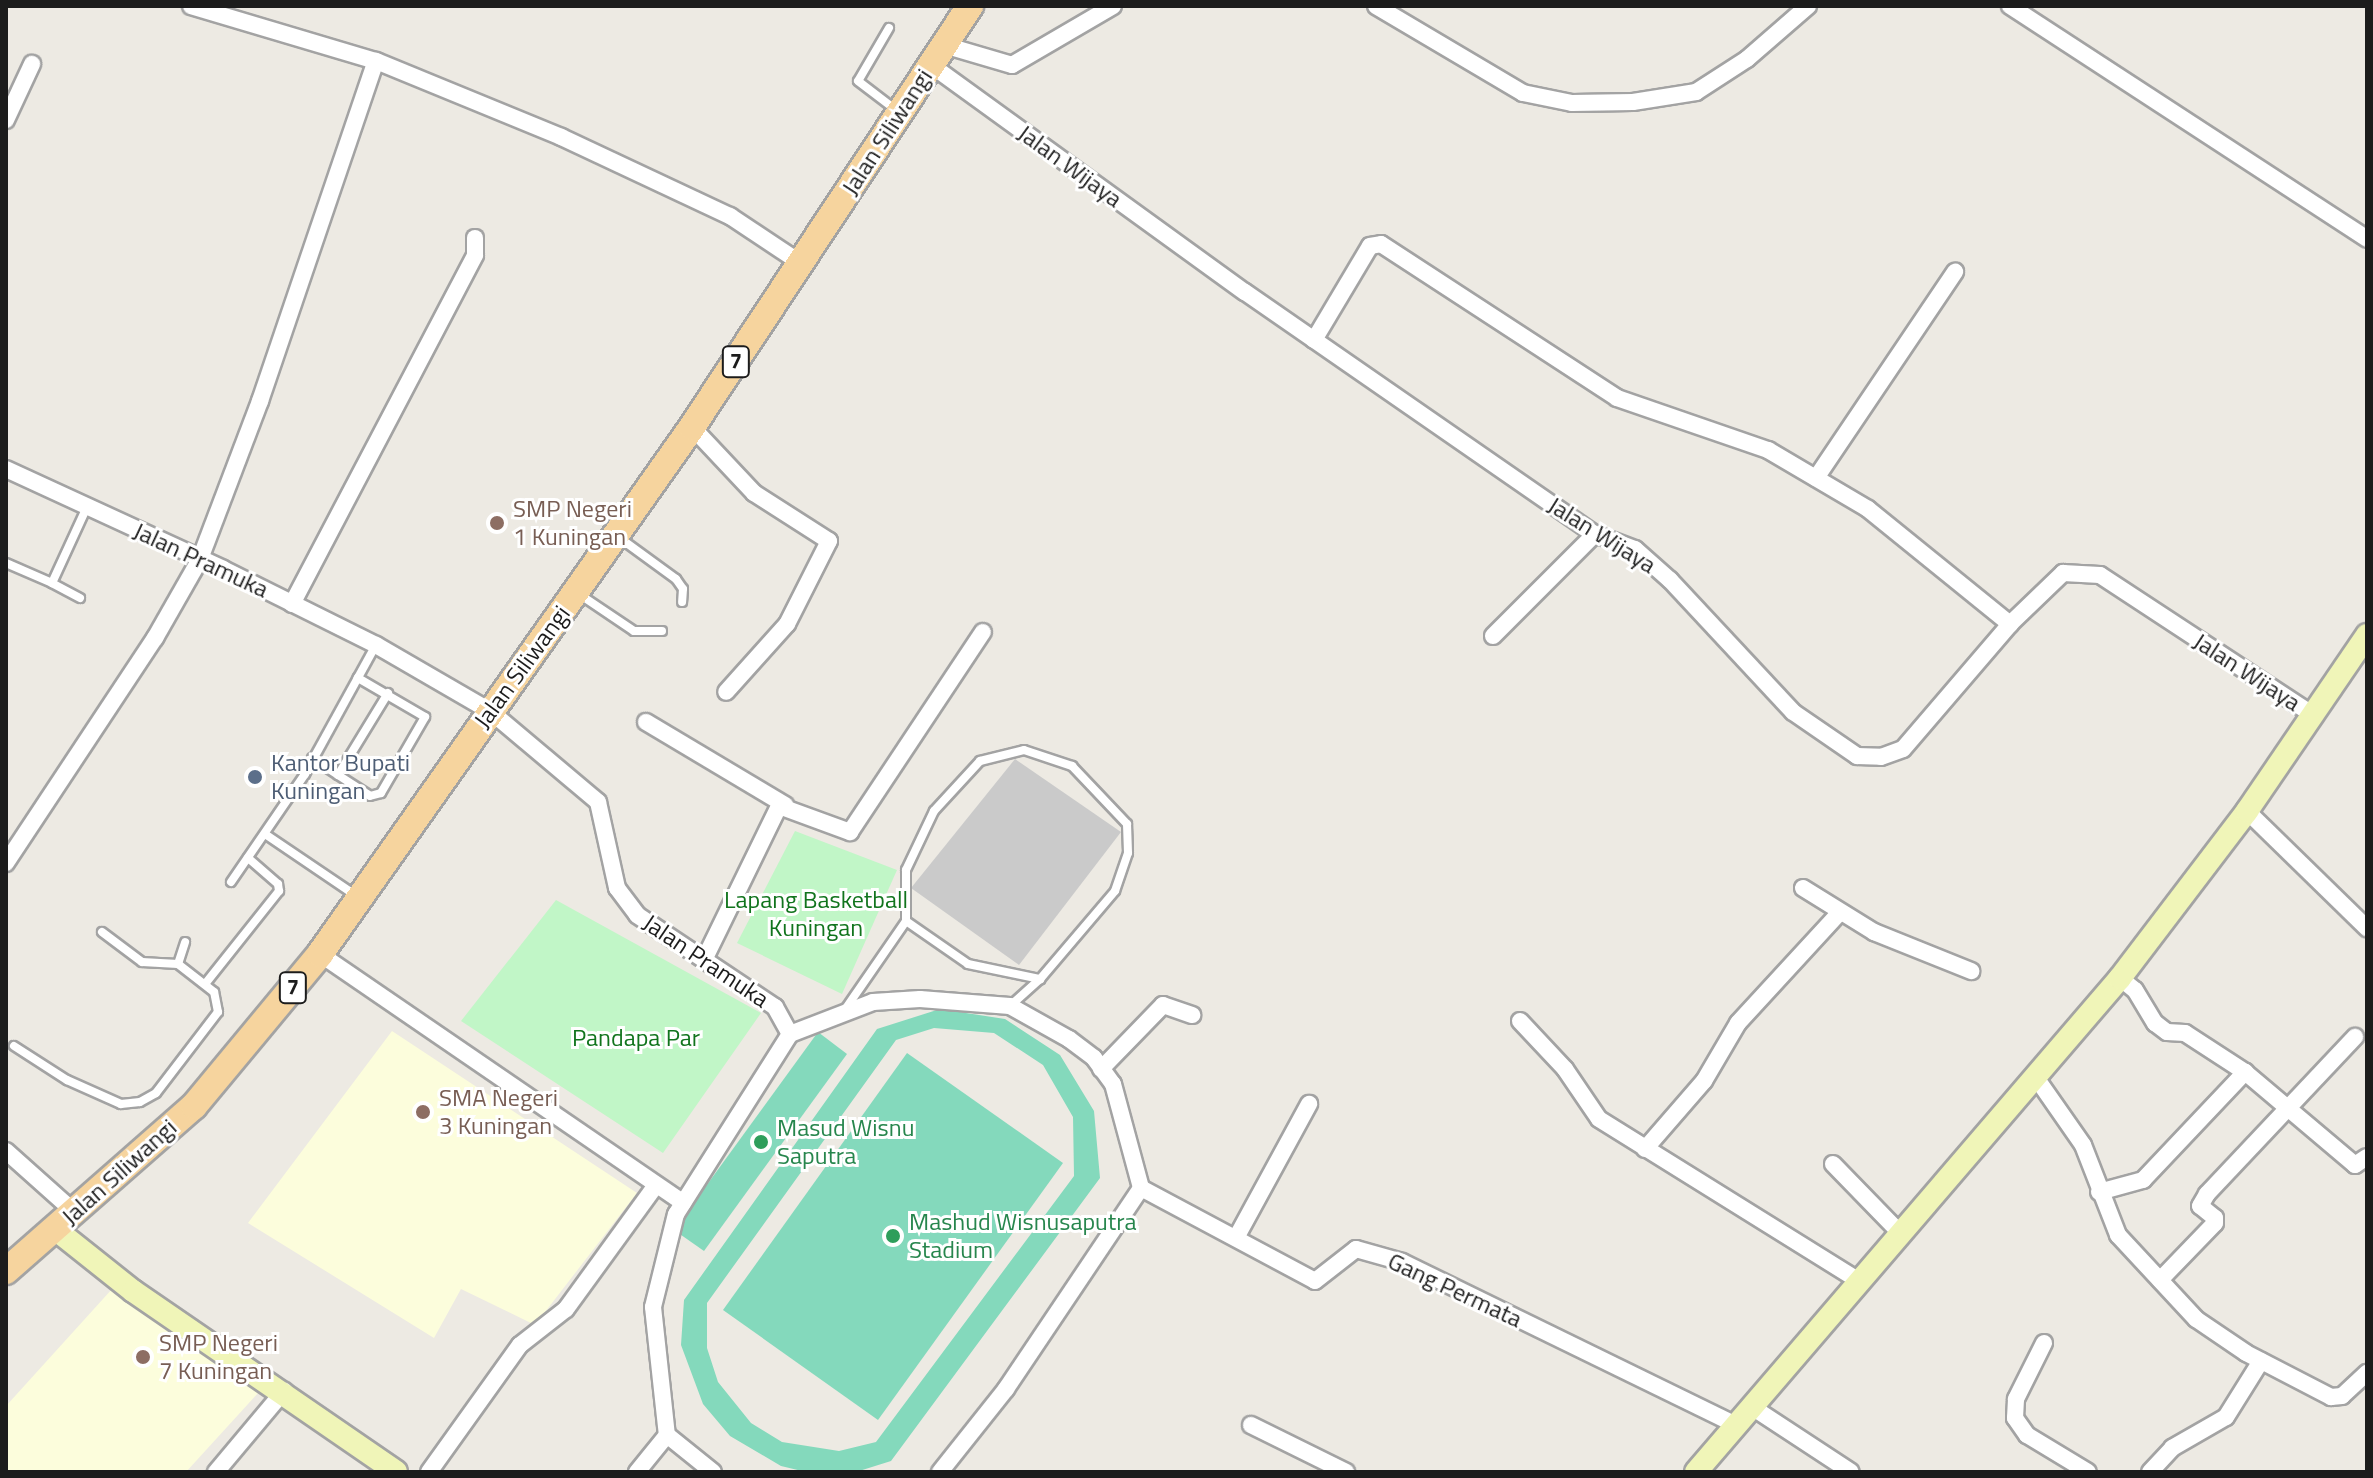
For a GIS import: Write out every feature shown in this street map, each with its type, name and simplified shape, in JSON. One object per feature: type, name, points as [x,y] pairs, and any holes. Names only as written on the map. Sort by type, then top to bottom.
[{"type":"main road","name":"Jalan Siliwangi","points":[[6,1271],[194,1106],[320,954],[692,427],[970,6]]},
{"type":"street","points":[[191,6],[376,61],[561,137],[730,216],[802,264]]},
{"type":"street","points":[[938,55],[1012,65],[1113,6]]},
{"type":"street","points":[[1376,6],[1523,93],[1572,103],[1633,102],[1696,92],[1747,59],[1808,6]]},
{"type":"street","points":[[2010,6],[2367,239]]},
{"type":"street","name":"Jalan Wijaya","points":[[938,55],[1314,340],[1595,534],[1635,549],[1670,580],[1793,712],[1857,756],[1881,757],[1903,749],[2010,624],[2063,573],[2100,575],[2310,713]]},
{"type":"street","points":[[6,863],[155,638],[200,559],[260,401],[376,61]]},
{"type":"street","points":[[6,120],[32,64]]},
{"type":"street","points":[[292,604],[475,255],[475,238]]},
{"type":"street","points":[[1314,340],[1370,246],[1381,244],[1617,398],[1768,450],[1868,509],[2010,624]]},
{"type":"street","points":[[1816,478],[1955,272]]},
{"type":"street","points":[[692,427],[754,493],[829,541],[787,624],[726,692]]},
{"type":"street","name":"Jalan Pramuka","points":[[6,469],[376,645],[490,711],[598,802],[617,888],[637,915],[775,1007],[790,1034]]},
{"type":"street","points":[[1493,636],[1595,534]]},
{"type":"street","points":[[646,722],[785,805],[839,832],[850,832],[983,632]]},
{"type":"street","points":[[1696,1472],[2037,1079],[2120,978],[2247,811],[2310,713],[2367,635]]},
{"type":"street","points":[[704,960],[779,806],[785,805]]},
{"type":"street","points":[[2247,811],[2367,928]]},
{"type":"street","points":[[1803,888],[1839,913],[1971,971]]},
{"type":"street","points":[[1645,1149],[1704,1081],[1738,1023],[1839,913]]},
{"type":"street","points":[[320,954],[683,1203]]},
{"type":"street","points":[[2120,978],[2135,990],[2155,1023],[2167,1032],[2185,1033],[2245,1072],[2355,1165],[2366,1160]]},
{"type":"street","points":[[713,1472],[667,1435],[653,1307],[683,1203],[790,1034],[873,1002],[920,999],[1010,1006],[1069,1039],[1113,1084],[1141,1188],[1006,1389],[940,1472]]},
{"type":"street","points":[[1101,1069],[1163,1005],[1192,1015]]},
{"type":"street","points":[[1520,1021],[1565,1069],[1599,1119],[1645,1149],[1683,1167],[1859,1281]]},
{"type":"street","points":[[2160,1280],[2215,1223],[2215,1218],[2200,1206],[2207,1194],[2355,1037]]},
{"type":"street","points":[[2099,1192],[2143,1180],[2245,1072]]},
{"type":"street","points":[[2037,1079],[2083,1145],[2118,1235],[2196,1319],[2261,1361],[2336,1398],[2367,1373]]},
{"type":"street","points":[[1236,1238],[1309,1104]]},
{"type":"street","points":[[6,1151],[64,1220],[133,1291],[284,1391],[396,1472]]},
{"type":"street","points":[[1833,1164],[1902,1235]]},
{"type":"street","points":[[429,1472],[520,1345],[566,1309],[656,1185]]},
{"type":"street","name":"Gang Permata","points":[[1141,1188],[1315,1281],[1356,1249],[1402,1262],[1736,1425]]},
{"type":"street","points":[[2044,1343],[2016,1399],[2015,1418],[2027,1435],[2088,1472]]},
{"type":"street","points":[[2150,1472],[2172,1448],[2226,1417],[2261,1361]]},
{"type":"street","points":[[216,1472],[284,1391]]},
{"type":"street","points":[[1752,1407],[1851,1472]]},
{"type":"street","points":[[1251,1425],[1346,1472]]},
{"type":"street","points":[[637,1472],[667,1435]]},
{"type":"lane","points":[[889,28],[858,81],[900,113]]},
{"type":"lane","points":[[52,583],[87,507]]},
{"type":"lane","points":[[617,536],[676,579],[683,589],[682,602]]},
{"type":"lane","points":[[6,563],[80,598]]},
{"type":"lane","points":[[577,592],[634,631],[662,631]]},
{"type":"lane","points":[[231,882],[312,758],[376,645]]},
{"type":"lane","points":[[312,758],[375,797],[393,775],[425,717],[358,678]]},
{"type":"lane","points":[[338,775],[388,693]]},
{"type":"lane","points":[[841,1015],[906,921],[906,870],[934,811],[980,761],[1024,750],[1072,766],[1127,824],[1128,853],[1115,891],[1040,979],[1010,1006]]},
{"type":"lane","points":[[265,834],[359,897]]},
{"type":"lane","points":[[205,984],[279,891],[278,884],[248,858]]},
{"type":"lane","points":[[906,921],[968,964],[1040,979]]},
{"type":"lane","points":[[14,1046],[67,1080],[121,1104],[140,1102],[156,1093],[218,1012],[220,1002],[205,984],[178,964],[142,962],[102,932]]},
{"type":"lane","points":[[178,964],[185,942]]},
{"type":"shaded area","points":[[1015,759],[1121,832],[1019,965],[911,888]]},
{"type":"shaded area","name":"SMA Negeri 3 Kuningan","points":[[392,1031],[637,1193],[535,1325],[461,1289],[434,1338],[248,1223]]},
{"type":"shaded area","name":"SMP Negeri 7 Kuningan","points":[[122,1278],[269,1381],[186,1472],[6,1472],[6,1406]]},
{"type":"green space","name":"Lapang Basketball Kuningan","points":[[795,831],[897,870],[842,994],[737,943]]},
{"type":"green space","name":"Pandapa Par","points":[[556,900],[761,1013],[663,1153],[461,1021]]},
{"type":"green space","points":[[940,1009],[1005,1019],[1060,1055],[1094,1111],[1100,1178],[891,1461],[856,1472],[806,1472],[781,1466],[730,1436],[703,1404],[681,1345],[684,1300],[877,1029]],"holes":[[[934,1028],[994,1033],[1043,1065],[1073,1117],[1074,1176],[876,1442],[839,1451],[782,1442],[751,1423],[718,1382],[707,1348],[707,1303],[896,1040]]]},
{"type":"green space","name":"Masud Wisnu Saputra","points":[[818,1032],[847,1054],[704,1251],[674,1230]]},
{"type":"green space","name":"Mashud Wisnusaputra Stadium","points":[[907,1053],[1063,1163],[878,1420],[723,1310]]},
{"type":"place","name":"SMP Negeri 1 Kuningan","points":[[497,523]]},
{"type":"place","name":"Kantor Bupati Kuningan","points":[[255,777]]},
{"type":"place","name":"SMA Negeri 3 Kuningan","points":[[423,1112]]},
{"type":"place","name":"Masud Wisnu Saputra","points":[[761,1142]]},
{"type":"place","name":"Mashud Wisnusaputra Stadium","points":[[893,1236]]},
{"type":"place","name":"SMP Negeri 7 Kuningan","points":[[143,1357]]}]
